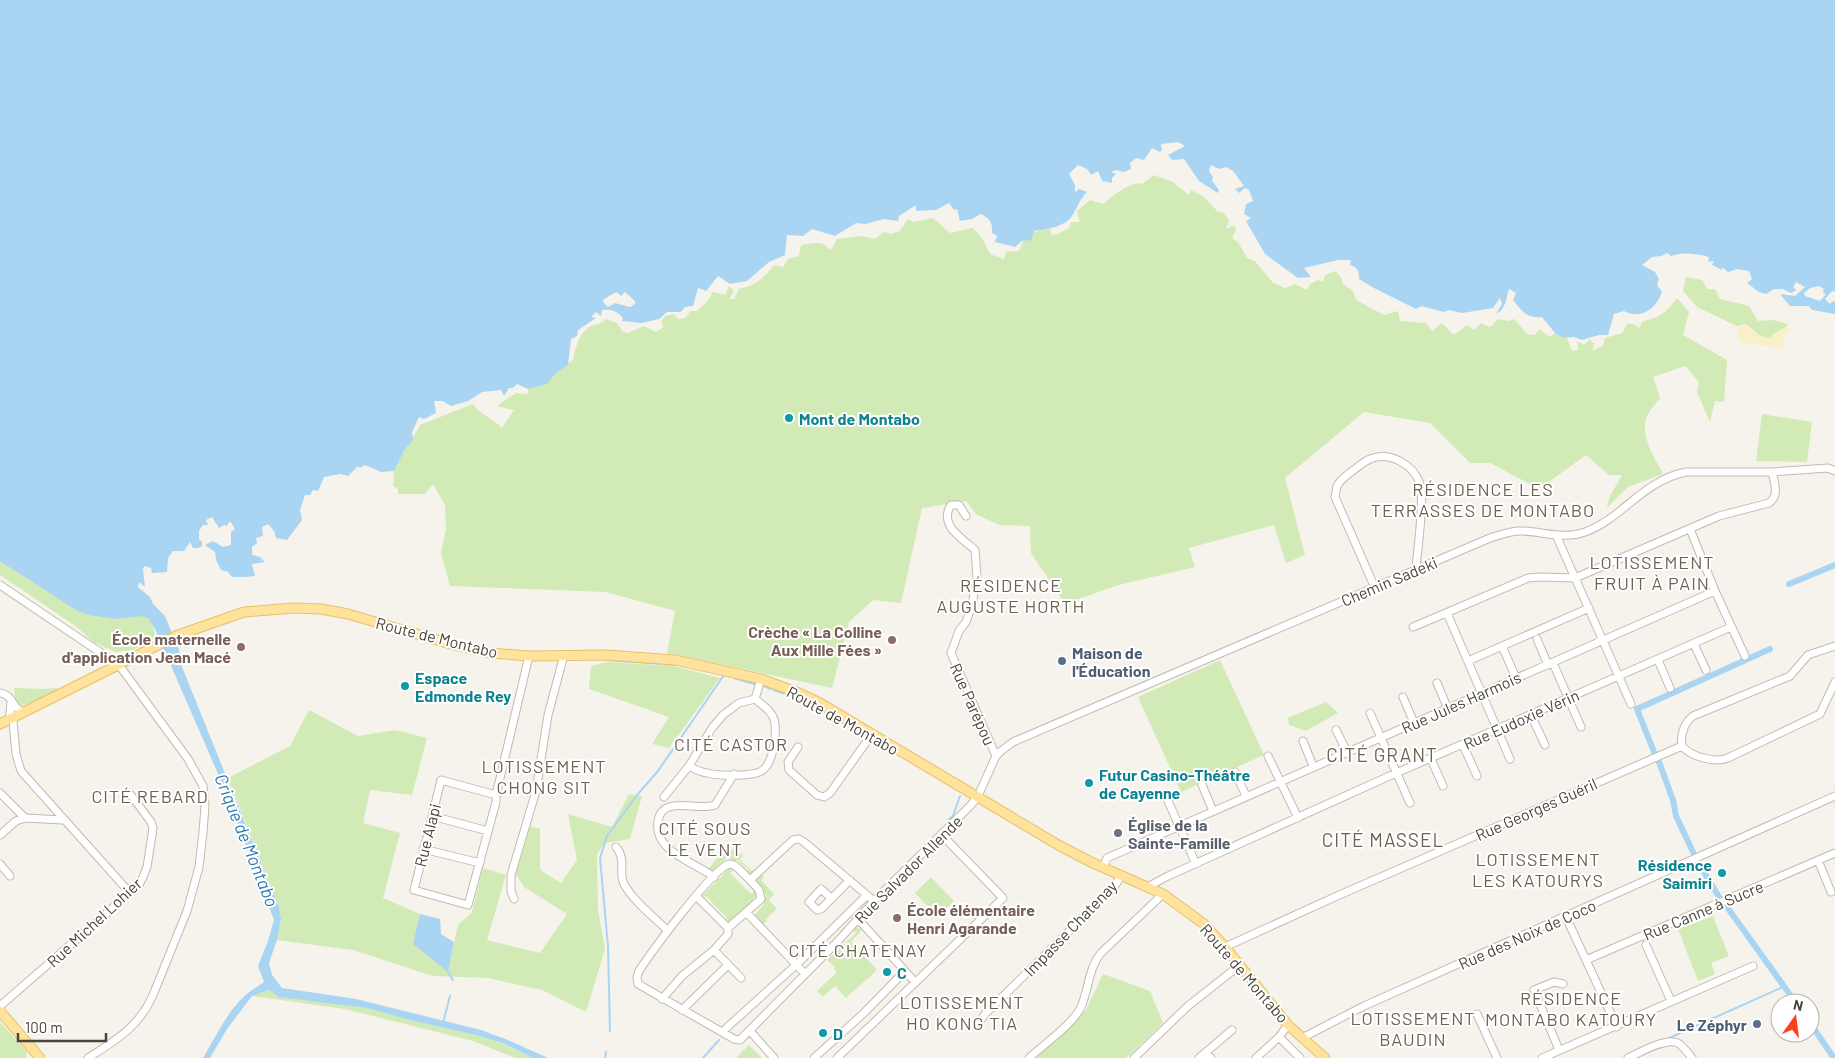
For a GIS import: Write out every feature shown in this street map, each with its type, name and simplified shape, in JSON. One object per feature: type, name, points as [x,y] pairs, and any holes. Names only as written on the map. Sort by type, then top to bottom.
[{"type":"main road","name":"Route de Montabo","points":[[119,665],[178,635],[244,612],[293,608],[348,614],[454,645],[490,653],[529,656],[606,655],[675,660],[761,679],[806,696],[1060,846],[1163,894],[1204,924],[1226,947],[1288,1025],[1325,1058]]},
{"type":"main road","points":[[0,724],[119,665]]},
{"type":"main road","points":[[0,1011],[40,1058]]},
{"type":"street","points":[[1375,588],[1335,497],[1342,478],[1370,459],[1381,457],[1396,459],[1414,473],[1420,485],[1422,498],[1416,570]]},
{"type":"street","name":"Chemin Sadeki","points":[[978,796],[996,756],[1013,742],[1490,538],[1507,532],[1526,531],[1570,536],[1585,532],[1603,523],[1634,498],[1660,481],[1675,474],[1695,472],[1772,472],[1828,468],[1835,471]]},
{"type":"street","points":[[1413,627],[1533,577],[1575,578],[1719,516],[1773,501],[1776,492],[1772,472]]},
{"type":"street","name":"Rue Parépou","points":[[966,516],[960,506],[951,505],[948,512],[949,527],[975,550],[977,577],[972,605],[966,622],[959,631],[950,653],[996,756]]},
{"type":"street","points":[[1690,529],[1744,656]]},
{"type":"street","points":[[1556,535],[1631,704]]},
{"type":"street","points":[[0,585],[119,665],[188,759],[203,786],[205,806],[199,867],[187,911],[148,1007],[129,1029],[88,1058]]},
{"type":"street","name":"Rue Jules Harmois","points":[[1103,867],[1107,858],[1715,591]]},
{"type":"street","points":[[1468,661],[1589,608]]},
{"type":"street","points":[[1447,614],[1510,759]]},
{"type":"street","name":"Rue Eudoxie Vérin","points":[[1149,888],[1151,885],[1196,864],[1396,773],[1731,628]]},
{"type":"street","points":[[1537,639],[1582,727]]},
{"type":"street","points":[[1694,644],[1706,670]]},
{"type":"street","points":[[1502,646],[1516,678]]},
{"type":"street","points":[[1835,646],[1808,655],[1790,676],[1693,716],[1685,725],[1682,746],[1688,751],[1716,761],[1728,758],[1820,714],[1835,682]]},
{"type":"street","points":[[514,898],[511,875],[536,791],[548,715],[564,655]]},
{"type":"street","points":[[424,849],[480,863],[529,656]]},
{"type":"street","points":[[1658,660],[1670,688]]},
{"type":"street","points":[[755,699],[761,679]]},
{"type":"street","points":[[1437,683],[1448,709]]},
{"type":"street","points":[[0,693],[9,696],[17,710],[23,712]]},
{"type":"street","points":[[1403,697],[1414,723]]},
{"type":"street","points":[[664,797],[689,766],[712,728],[723,715],[739,703],[755,699]]},
{"type":"street","points":[[689,766],[706,773],[753,774],[763,771],[770,758],[776,729],[773,716],[755,699]]},
{"type":"street","points":[[11,700],[11,718],[13,721],[16,754],[22,771],[63,820],[130,893]]},
{"type":"street","points":[[1370,713],[1410,803]]},
{"type":"street","points":[[1531,715],[1546,745]]},
{"type":"street","points":[[1336,730],[1347,752]]},
{"type":"street","points":[[798,747],[788,762],[789,770],[816,794],[824,796],[830,793],[872,734]]},
{"type":"street","points":[[1303,741],[1313,766]]},
{"type":"street","points":[[1463,745],[1477,776]]},
{"type":"street","name":"Rue Georges Guéril","points":[[1226,947],[1682,746]]},
{"type":"street","points":[[1268,756],[1298,818]]},
{"type":"street","points":[[1431,759],[1443,786]]},
{"type":"street","points":[[1235,772],[1246,796]]},
{"type":"street","points":[[714,877],[697,865],[675,855],[658,833],[658,818],[663,809],[676,805],[707,807],[715,805],[734,774]]},
{"type":"street","name":"Rue Alapi","points":[[480,863],[468,905],[414,890],[441,780],[496,799]]},
{"type":"street","points":[[1202,785],[1213,811]]},
{"type":"street","points":[[0,793],[25,818]]},
{"type":"street","name":"Rue Michel Lohier","points":[[0,1006],[130,893],[143,877],[153,833],[151,822],[132,795]]},
{"type":"street","name":"Rue Salvador Allende","points":[[750,1031],[874,901],[978,796]]},
{"type":"street","name":"Rue des Noix de Coco","points":[[1302,1038],[1364,1006],[1835,796]]},
{"type":"street","points":[[1168,801],[1196,864]]},
{"type":"street","points":[[432,816],[488,831]]},
{"type":"street","points":[[0,835],[16,821],[25,818],[63,820]]},
{"type":"street","points":[[837,1058],[1003,898],[941,834]]},
{"type":"street","points":[[750,880],[793,840],[799,839],[874,901]]},
{"type":"street","points":[[616,847],[621,853],[625,885],[667,930]]},
{"type":"street","name":"Rue Canne à Sucre","points":[[1586,960],[1835,853]]},
{"type":"street","points":[[1818,860],[1831,892]]},
{"type":"street","points":[[0,864],[10,876]]},
{"type":"street","points":[[728,928],[760,901],[761,897],[759,890],[750,880],[731,864],[714,877],[667,930],[638,971],[638,984],[734,1039],[740,1040],[750,1031],[774,1058]]},
{"type":"street","name":"Impasse Chatenay","points":[[978,1024],[985,1014],[1114,887],[1121,876]]},
{"type":"street","points":[[831,898],[850,880]]},
{"type":"street","points":[[1029,1058],[1077,1013],[1083,1000],[1091,969],[1101,953],[1163,894]]},
{"type":"street","points":[[722,1032],[796,965],[867,895]]},
{"type":"street","points":[[662,999],[682,976],[714,950],[728,934],[728,928],[696,896]]},
{"type":"street","points":[[747,913],[805,974]]},
{"type":"street","points":[[1566,917],[1617,1027]]},
{"type":"street","points":[[858,919],[915,982]]},
{"type":"street","points":[[1646,945],[1671,1001]]},
{"type":"street","points":[[714,950],[741,978]]},
{"type":"street","points":[[682,1010],[728,965]]},
{"type":"street","points":[[1134,1058],[1188,1006],[1240,965]]},
{"type":"street","points":[[1542,1058],[1754,966]]},
{"type":"street","points":[[814,1058],[864,1013],[905,971]]},
{"type":"street","points":[[1559,1050],[1534,990],[1554,982],[1563,984]]},
{"type":"street","points":[[1477,1014],[1497,1058]]},
{"type":"street","points":[[1256,1058],[1288,1025]]},
{"type":"street","points":[[1199,1058],[1208,1055],[1232,1030]]},
{"type":"street","points":[[1279,1036],[1300,1058]]},
{"type":"street","points":[[1628,1058],[1663,1042],[1671,1042],[1680,1045],[1692,1058]]},
{"type":"green space","points":[[1154,175],[1173,182],[1189,195],[1191,190],[1203,196],[1218,212],[1223,212],[1229,220],[1226,229],[1234,225],[1236,230],[1232,238],[1238,242],[1247,258],[1255,261],[1273,283],[1285,288],[1295,284],[1307,290],[1310,284],[1318,280],[1323,282],[1325,275],[1336,271],[1343,284],[1353,291],[1356,300],[1384,315],[1398,311],[1400,321],[1426,323],[1432,331],[1442,323],[1454,335],[1467,325],[1474,330],[1481,323],[1490,327],[1498,319],[1508,321],[1514,319],[1527,334],[1535,335],[1539,329],[1550,337],[1555,333],[1563,338],[1567,338],[1572,351],[1578,350],[1577,341],[1584,345],[1590,339],[1594,344],[1592,351],[1603,346],[1605,338],[1622,333],[1627,324],[1633,324],[1639,328],[1643,321],[1666,311],[1677,298],[1689,312],[1683,335],[1727,360],[1724,402],[1715,401],[1710,422],[1697,392],[1699,382],[1685,366],[1653,377],[1660,398],[1648,414],[1645,429],[1648,445],[1663,474],[1628,487],[1607,508],[1609,498],[1622,475],[1609,475],[1586,455],[1539,489],[1490,463],[1470,463],[1430,423],[1364,412],[1285,478],[1305,555],[1286,563],[1274,525],[1189,548],[1195,567],[1118,585],[1065,604],[1031,553],[1030,526],[999,525],[976,514],[966,501],[922,508],[901,603],[873,600],[849,622],[832,688],[667,653],[675,611],[606,592],[450,586],[441,553],[446,529],[445,505],[433,484],[425,494],[398,494],[398,489],[393,486],[394,470],[420,425],[473,404],[502,428],[514,410],[497,406],[516,393],[528,394],[528,389],[547,384],[557,372],[573,360],[578,342],[583,333],[589,327],[606,319],[617,323],[623,332],[628,333],[644,326],[656,332],[664,327],[661,322],[665,316],[674,314],[678,319],[686,318],[690,311],[697,311],[707,302],[713,292],[725,295],[729,286],[734,291],[729,299],[734,299],[739,289],[751,286],[759,281],[774,265],[783,267],[788,259],[799,256],[801,245],[821,243],[831,250],[837,239],[861,236],[875,239],[884,232],[891,234],[900,231],[908,219],[913,222],[933,218],[950,233],[973,228],[983,240],[990,254],[1004,259],[1006,252],[1019,251],[1027,237],[1034,232],[1050,229],[1051,235],[1058,234],[1069,228],[1071,222],[1080,222],[1077,211],[1090,200],[1103,204],[1122,190],[1132,185],[1142,184]]},
{"type":"green space","points":[[1686,277],[1702,280],[1707,289],[1715,289],[1720,299],[1749,306],[1758,321],[1773,320],[1788,324],[1770,338],[1760,336],[1746,324],[1737,326],[1697,307],[1683,291]]},
{"type":"green space","points":[[1762,414],[1812,422],[1807,462],[1756,461]]},
{"type":"green space","points":[[0,517],[122,581],[151,620],[156,638],[133,650],[115,652],[95,643],[74,625],[0,575]]},
{"type":"green space","points":[[1220,660],[1264,755],[1181,792],[1138,697]]},
{"type":"green space","points":[[607,662],[673,666],[720,678],[669,748],[652,744],[669,717],[589,689],[591,666]]},
{"type":"green space","points":[[14,688],[57,688],[58,691],[19,707],[15,701]]},
{"type":"green space","points":[[1326,702],[1338,713],[1306,731],[1289,725],[1288,718]]},
{"type":"green space","points":[[309,710],[358,736],[395,730],[427,738],[412,795],[370,790],[363,823],[400,833],[383,898],[420,914],[414,944],[448,971],[458,925],[472,912],[483,868],[506,875],[487,940],[540,953],[567,914],[524,887],[516,874],[530,826],[540,829],[540,870],[561,883],[577,860],[568,814],[612,827],[629,794],[642,796],[630,839],[605,843],[597,854],[598,910],[605,949],[586,1012],[542,990],[488,978],[433,976],[353,950],[277,940],[281,919],[279,907],[228,778],[290,746]]},
{"type":"green space","points":[[724,848],[729,852],[735,848],[743,856],[740,860],[752,871],[757,870],[750,876],[745,874],[749,870],[737,860],[734,862],[728,856],[718,867],[720,869],[714,872],[708,870]]},
{"type":"green space","points":[[729,868],[733,870],[730,873],[751,894],[754,891],[757,895],[729,925],[724,921],[727,918],[706,896],[702,899],[702,896]]},
{"type":"green space","points":[[761,873],[764,877],[761,880],[774,894],[769,900],[777,909],[762,925],[754,916],[764,904],[762,901],[767,896],[762,892],[764,889],[759,884],[757,886],[754,880]]},
{"type":"green space","points":[[931,877],[954,901],[938,917],[915,893]]},
{"type":"green space","points":[[1713,916],[1729,956],[1711,963],[1715,974],[1698,981],[1678,929]]},
{"type":"green space","points":[[856,927],[862,930],[851,942],[877,970],[846,998],[835,986],[823,997],[817,991],[836,973],[834,966],[827,960],[856,933],[853,930]]},
{"type":"green space","points":[[1103,974],[1150,991],[1163,1023],[1126,1058],[1035,1058],[1086,1010]]},
{"type":"green space","points":[[269,990],[367,1008],[480,1036],[504,1044],[533,1058],[516,1058],[473,1041],[345,1009],[252,996]]},
{"type":"green space","points":[[0,1022],[27,1052],[26,1058],[0,1058]]},
{"type":"green space","points":[[749,1045],[762,1058],[736,1058]]},
{"type":"sand","points":[[1746,324],[1760,336],[1770,338],[1773,334],[1786,327],[1791,332],[1785,333],[1782,349],[1740,342],[1737,326]]},
{"type":"water","name":"Crique de Montabo","points":[[0,0],[1835,0],[1835,292],[1832,291],[1825,299],[1830,304],[1833,301],[1835,302],[1835,314],[1812,310],[1809,306],[1790,306],[1780,294],[1795,296],[1805,287],[1796,282],[1793,287],[1796,290],[1791,293],[1783,289],[1774,289],[1766,294],[1759,292],[1747,283],[1752,279],[1749,271],[1737,269],[1728,272],[1722,267],[1722,270],[1712,265],[1714,261],[1708,262],[1709,257],[1690,253],[1671,256],[1667,253],[1652,257],[1642,265],[1655,272],[1659,279],[1657,285],[1662,292],[1656,303],[1647,311],[1636,314],[1624,311],[1614,314],[1608,335],[1599,335],[1582,340],[1574,337],[1563,338],[1555,333],[1542,317],[1532,317],[1522,311],[1513,300],[1516,293],[1509,289],[1504,307],[1496,314],[1502,304],[1500,298],[1493,308],[1462,313],[1449,310],[1444,312],[1421,306],[1416,309],[1359,279],[1358,270],[1350,265],[1351,260],[1338,260],[1304,268],[1311,277],[1298,278],[1265,254],[1246,221],[1251,218],[1244,214],[1246,204],[1253,201],[1249,190],[1245,188],[1239,193],[1235,189],[1244,186],[1233,171],[1226,167],[1219,169],[1211,165],[1209,171],[1213,177],[1212,181],[1219,190],[1218,193],[1199,181],[1184,159],[1172,160],[1168,155],[1185,146],[1178,142],[1161,144],[1162,150],[1160,152],[1152,148],[1144,160],[1136,158],[1130,163],[1131,169],[1124,172],[1116,170],[1111,172],[1116,174],[1112,178],[1112,183],[1102,181],[1098,171],[1091,175],[1087,169],[1078,165],[1069,174],[1075,185],[1075,192],[1079,189],[1087,192],[1071,218],[1057,226],[1034,231],[1031,240],[1022,241],[1015,247],[995,242],[997,236],[992,233],[990,222],[981,214],[972,219],[960,221],[957,209],[954,210],[949,203],[936,210],[916,211],[916,205],[899,216],[898,221],[884,219],[865,224],[856,223],[835,236],[812,229],[803,236],[787,235],[785,255],[769,262],[747,281],[730,284],[718,276],[706,291],[698,288],[693,306],[685,307],[681,312],[667,312],[659,319],[642,323],[622,321],[623,318],[621,316],[611,310],[602,310],[601,316],[596,312],[591,317],[596,318],[578,330],[577,336],[571,339],[568,365],[557,372],[547,384],[528,389],[517,384],[513,388],[509,388],[504,396],[501,390],[482,392],[468,401],[451,406],[443,401],[434,401],[436,413],[424,419],[419,417],[412,432],[413,439],[404,451],[394,471],[381,472],[365,465],[360,468],[358,466],[348,476],[340,474],[324,477],[318,491],[313,490],[310,495],[305,495],[300,510],[302,520],[287,540],[276,538],[274,531],[268,524],[262,527],[263,536],[256,538],[257,543],[252,547],[252,555],[260,557],[265,562],[252,564],[255,576],[232,577],[228,572],[221,570],[216,560],[215,552],[205,545],[213,541],[223,547],[231,545],[231,532],[235,529],[230,521],[227,526],[224,525],[219,528],[212,517],[206,520],[208,525],[203,525],[199,531],[199,540],[202,541],[202,546],[193,548],[190,542],[184,551],[173,551],[168,558],[167,572],[152,573],[151,568],[145,566],[143,569],[145,587],[139,582],[138,587],[150,597],[153,604],[165,616],[179,650],[182,667],[279,907],[281,919],[277,940],[269,963],[272,975],[282,988],[356,999],[481,1030],[548,1058],[533,1058],[505,1044],[480,1036],[367,1008],[279,997],[269,990],[252,996],[227,1029],[210,1058],[203,1058],[223,1024],[241,999],[264,982],[258,966],[274,920],[222,783],[155,629],[148,618],[141,616],[116,619],[89,615],[76,610],[0,561]],"holes":[[[1819,286],[1824,289],[1823,293],[1826,294],[1820,301],[1805,296],[1804,293],[1810,288]],[[616,292],[621,296],[625,292],[635,301],[635,304],[630,307],[615,303],[608,307],[603,302],[604,299]]]},
{"type":"water","points":[[420,914],[440,919],[441,934],[454,942],[448,972],[413,944]]},
{"type":"waterway","points":[[1789,584],[1835,565]]},
{"type":"waterway","points":[[1654,752],[1637,709],[1770,649]]},
{"type":"waterway","points":[[607,660],[677,665]]},
{"type":"waterway","points":[[610,1031],[608,946],[600,858],[607,836],[637,795],[658,771],[724,675],[732,677]]},
{"type":"waterway","points":[[734,678],[754,684]]},
{"type":"waterway","points":[[764,686],[770,689]]},
{"type":"waterway","points":[[773,690],[786,694]]},
{"type":"waterway","points":[[789,695],[803,702]]},
{"type":"waterway","points":[[813,706],[823,711]]},
{"type":"waterway","points":[[825,713],[836,719]]},
{"type":"waterway","points":[[840,721],[845,725]]},
{"type":"waterway","points":[[848,726],[864,736]]},
{"type":"waterway","points":[[1659,762],[1673,800],[1676,816],[1693,852]]},
{"type":"waterway","points":[[948,820],[953,816],[960,796]]},
{"type":"waterway","points":[[1698,862],[1719,897]]},
{"type":"waterway","points":[[1727,907],[1789,993]]},
{"type":"waterway","points":[[448,972],[453,980]]},
{"type":"waterway","points":[[1667,1039],[1785,986]]},
{"type":"waterway","points":[[443,1023],[450,996]]},
{"type":"waterway","points":[[1820,1038],[1834,1058]]},
{"type":"waterway","points":[[703,1058],[719,1040]]},
{"type":"waterway","points":[[605,1058],[606,1052]]},
{"type":"place","name":"Mont de Montabo","points":[[789,418]]},
{"type":"place","name":"Crèche « La Colline Aux Mille Fées »","points":[[892,640]]},
{"type":"place","name":"École maternelle d'application Jean Macé","points":[[241,647]]},
{"type":"place","name":"Maison de l'Éducation","points":[[1062,661]]},
{"type":"place","name":"Espace Edmonde Rey","points":[[405,686]]},
{"type":"place","name":"Futur Casino-Théâtre de Cayenne","points":[[1089,783]]},
{"type":"place","name":"Église de la Sainte-Famille","points":[[1118,833]]},
{"type":"place","name":"Résidence Saimiri","points":[[1722,873]]},
{"type":"place","name":"École élémentaire Henri Agarande","points":[[897,918]]},
{"type":"place","name":"C","points":[[887,972]]},
{"type":"place","name":"Le Zéphyr","points":[[1757,1024]]},
{"type":"place","name":"D","points":[[823,1033]]},
{"type":"district","name":"RÉSIDENCE LES TERRASSES DE MONTABO","points":[[1483,499]]},
{"type":"district","name":"LOTISSEMENT FRUIT À PAIN","points":[[1652,572]]},
{"type":"district","name":"RÉSIDENCE AUGUSTE HORTH","points":[[1011,595]]},
{"type":"district","name":"CITÉ CASTOR","points":[[731,744]]},
{"type":"district","name":"CITÉ GRANT","points":[[1382,754]]},
{"type":"district","name":"LOTISSEMENT CHONG SIT","points":[[544,776]]},
{"type":"district","name":"CITÉ REBARD","points":[[150,796]]},
{"type":"district","name":"CITÉ SOUS LE VENT","points":[[705,838]]},
{"type":"district","name":"CITÉ MASSEL","points":[[1383,839]]},
{"type":"district","name":"LOTISSEMENT LES KATOURYS","points":[[1538,870]]},
{"type":"district","name":"CITÉ CHATENAY","points":[[858,950]]},
{"type":"district","name":"RÉSIDENCE MONTABO KATOURY","points":[[1571,1008]]},
{"type":"district","name":"LOTISSEMENT HO KONG TIA","points":[[962,1012]]},
{"type":"district","name":"LOTISSEMENT BAUDIN","points":[[1413,1028]]}]
